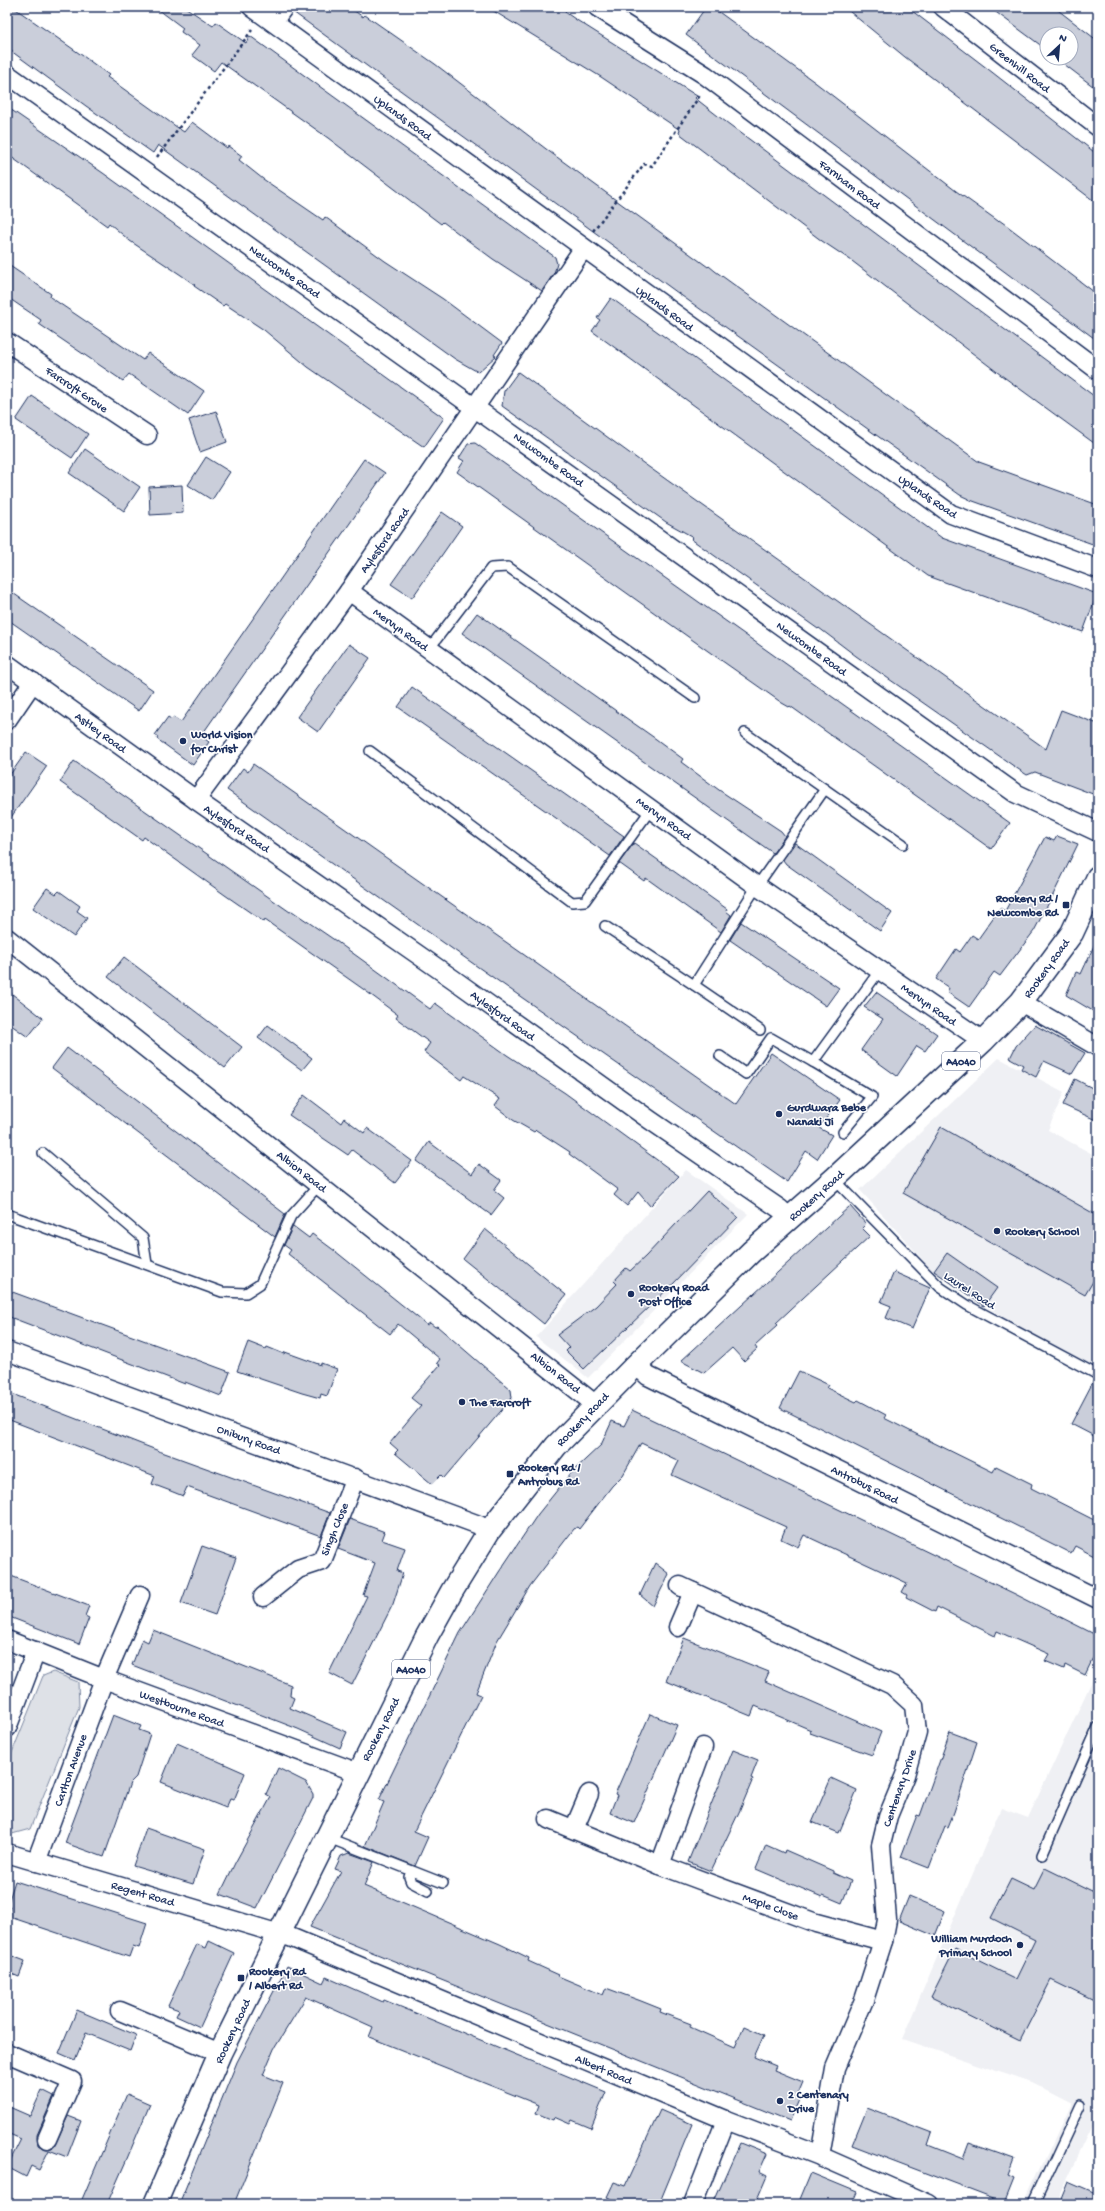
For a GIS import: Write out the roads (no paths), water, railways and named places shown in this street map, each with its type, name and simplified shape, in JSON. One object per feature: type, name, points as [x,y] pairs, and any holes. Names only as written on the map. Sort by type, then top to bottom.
[{"type":"main road","name":"Rookery Road","points":[[156,2204],[220,2053],[326,1837],[427,1636],[452,1591],[489,1531],[556,1446],[636,1365],[751,1252],[834,1179],[983,1041],[1021,1002],[1072,933],[1098,877]]},
{"type":"street","points":[[263,15],[284,7]]},
{"type":"street","name":"Farnham Road","points":[[596,7],[710,80],[1098,370]]},
{"type":"street","name":"Greenhill Road","points":[[942,7],[1098,127]]},
{"type":"street","name":"Uplands Road","points":[[263,15],[582,248],[951,514],[1098,569]]},
{"type":"street","name":"Newcombe Road","points":[[7,74],[476,407],[1015,793],[1098,832]]},
{"type":"street","name":"Aylesford Road","points":[[582,248],[476,407],[349,591],[196,800],[433,965],[650,1120],[780,1208],[790,1218]]},
{"type":"street","name":"Farcroft Grove","points":[[7,342],[146,435]]},
{"type":"street","name":"Mervyn Road","points":[[349,591],[757,886],[983,1041]]},
{"type":"street","name":"Astley Road","points":[[7,664],[196,800]]},
{"type":"street","points":[[7,720],[33,682]]},
{"type":"street","name":"Albion Road","points":[[7,938],[596,1405]]},
{"type":"street","points":[[1021,1002],[1098,1047]]},
{"type":"street","name":"Onibury Road","points":[[7,1350],[355,1478],[479,1525],[489,1531]]},
{"type":"street","name":"Antrobus Road","points":[[636,1365],[648,1376],[1098,1599]]},
{"type":"street","name":"Singh Close","points":[[263,1597],[298,1569],[322,1561],[355,1478]]},
{"type":"street","name":"Centenary Drive","points":[[678,1627],[687,1589],[892,1685],[914,1705],[917,1732],[906,1775],[888,1816],[881,1845],[888,1920],[883,1941],[864,2000],[835,2068],[820,2156]]},
{"type":"street","name":"Carlton Avenue","points":[[36,1862],[104,1678],[140,1595]]},
{"type":"street","name":"Westbourne Road","points":[[7,1640],[358,1773]]},
{"type":"street","points":[[7,1728],[36,1651]]},
{"type":"street","points":[[660,1865],[703,1747]]},
{"type":"street","points":[[574,1830],[589,1794]]},
{"type":"street","name":"Maple Close","points":[[548,1819],[660,1865],[816,1922],[883,1941]]},
{"type":"street","name":"Regent Road","points":[[7,1853],[279,1932]]},
{"type":"street","name":"Albert Road","points":[[279,1932],[726,2120],[820,2156],[929,2204]]},
{"type":"street","points":[[120,2011],[220,2053]]},
{"type":"street","points":[[7,2053],[72,2081],[47,2139]]},
{"type":"street","points":[[693,2204],[726,2120]]},
{"type":"lane","points":[[429,649],[491,568],[508,567],[695,698]]},
{"type":"lane","points":[[745,733],[903,844]]},
{"type":"lane","points":[[370,752],[572,902],[585,901],[651,809]]},
{"type":"lane","points":[[694,985],[757,886],[825,789]]},
{"type":"lane","points":[[605,926],[760,1030]]},
{"type":"lane","points":[[813,1062],[880,970]]},
{"type":"lane","points":[[720,1056],[746,1074],[772,1038],[872,1098],[844,1132]]},
{"type":"lane","points":[[43,1153],[143,1238],[147,1264]]},
{"type":"lane","name":"Laurel Road","points":[[834,1179],[940,1287],[968,1305],[1098,1375]]},
{"type":"lane","points":[[7,1214],[222,1292],[246,1293],[260,1284],[291,1216],[319,1185]]},
{"type":"lane","points":[[1042,1855],[1098,1727]]},
{"type":"lane","points":[[326,1837],[443,1883]]},
{"type":"lane","points":[[411,1871],[409,1877],[411,1882],[428,1891]]},
{"type":"lane","points":[[1034,2204],[1080,2105]]},
{"type":"place","name":"World Vision for Christ","points":[[183,741]]},
{"type":"place","name":"Rookery Rd / Newcombe Rd","points":[[1066,905]]},
{"type":"place","name":"Gurdwara Bebe Nanaki Ji","points":[[779,1114]]},
{"type":"place","name":"Rookery School","points":[[997,1231]]},
{"type":"place","name":"Rookery Road Post Office","points":[[631,1294]]},
{"type":"place","name":"The Farcroft","points":[[462,1402]]},
{"type":"place","name":"Rookery Rd / Antrobus Rd","points":[[510,1474]]},
{"type":"place","name":"William Murdoch Primary School","points":[[1020,1945]]},
{"type":"place","name":"Rookery Rd / Albert Rd","points":[[241,1978]]},
{"type":"place","name":"2 Centenary Drive","points":[[780,2101]]}]
